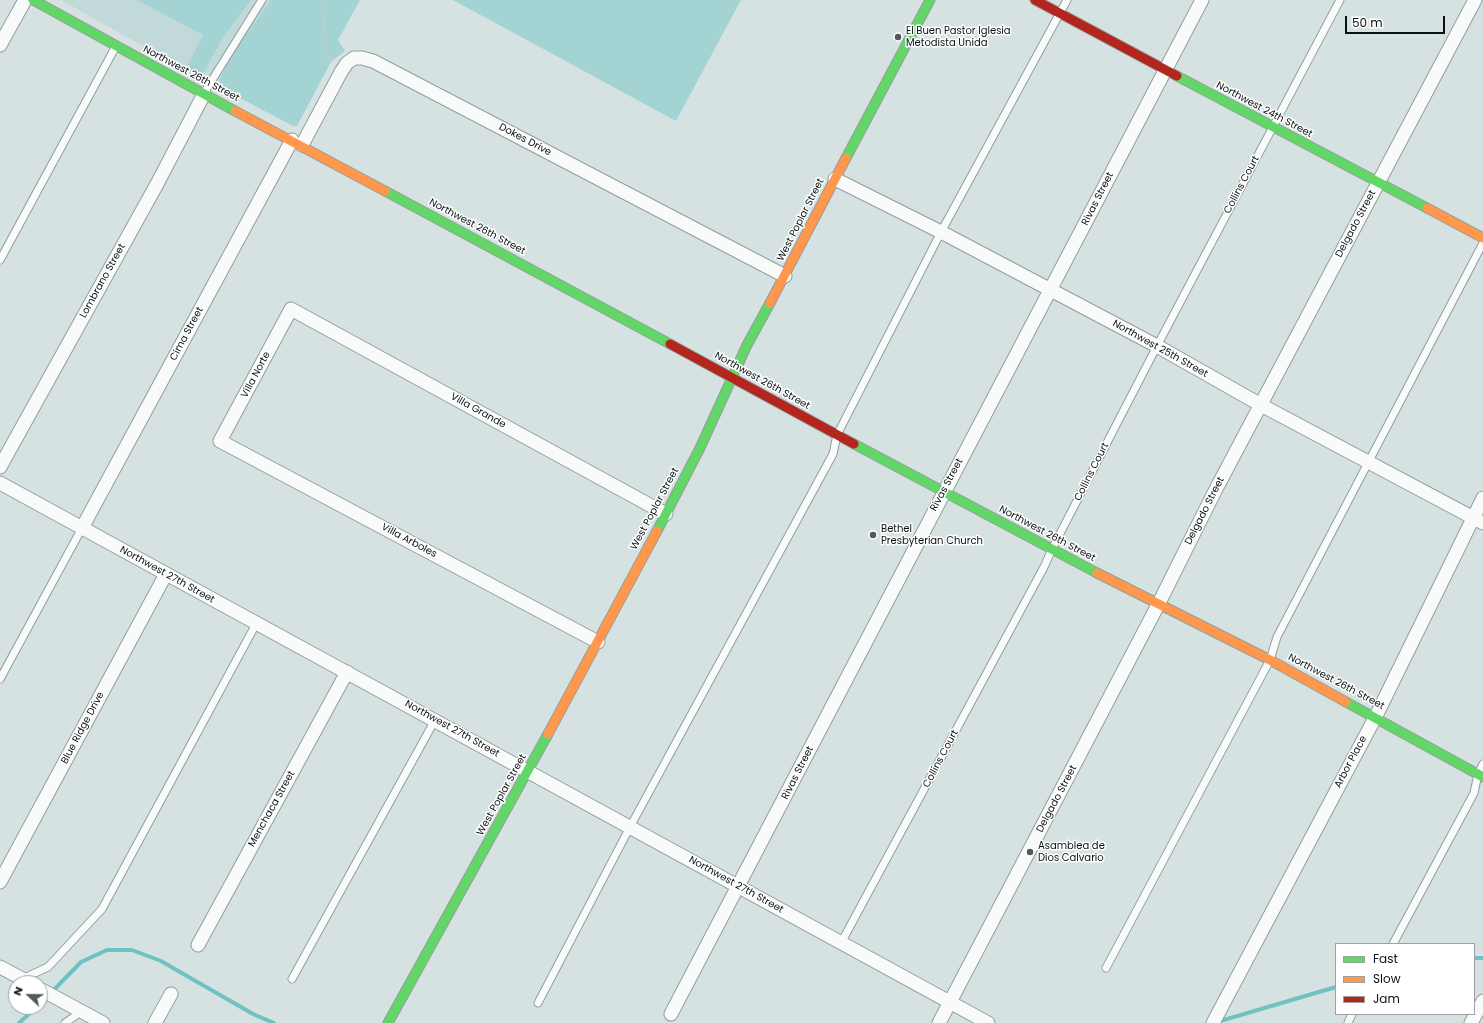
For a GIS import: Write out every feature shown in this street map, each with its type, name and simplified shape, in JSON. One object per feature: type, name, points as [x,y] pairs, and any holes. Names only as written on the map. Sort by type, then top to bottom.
[{"type":"street","points":[[0,45],[25,0]]},
{"type":"street","name":"Northwest 26th Street","points":[[33,0],[204,94],[297,142],[732,377],[837,436],[1158,605],[1270,660],[1376,716],[1480,775]]},
{"type":"street","name":"West Poplar Street","points":[[388,1023],[528,771],[666,514],[700,448],[747,345],[785,276],[834,179],[930,0]]},
{"type":"street","name":"Northwest 24th Street","points":[[1035,0],[1483,238]]},
{"type":"street","name":"Rivas Street","points":[[671,1014],[1202,0]]},
{"type":"street","name":"Delgado Street","points":[[939,1023],[1158,605],[1215,491],[1475,0]]},
{"type":"street","name":"Dokes Drive","points":[[347,63],[356,58],[373,61],[785,276]]},
{"type":"street","points":[[297,142],[347,63]]},
{"type":"street","name":"Lombrano Street","points":[[0,467],[157,184],[204,94]]},
{"type":"street","name":"Cima Street","points":[[82,528],[297,142]]},
{"type":"street","name":"Northwest 25th Street","points":[[834,179],[941,232],[1157,346],[1261,405],[1478,521]]},
{"type":"street","name":"Villa Norte","points":[[220,441],[291,309]]},
{"type":"street","name":"Villa Grande","points":[[291,309],[666,514]]},
{"type":"street","name":"Villa Arboles","points":[[220,441],[598,642]]},
{"type":"street","name":"Northwest 27th Street","points":[[0,483],[988,1023]]},
{"type":"street","name":"Arbor Place","points":[[1213,1023],[1226,1001],[1478,521],[1483,498]]},
{"type":"street","name":"Blue Ridge Drive","points":[[0,882],[166,574]]},
{"type":"street","name":"Menchaca Street","points":[[198,945],[347,672]]},
{"type":"street","points":[[0,967],[15,975]]},
{"type":"street","points":[[48,993],[103,1023]]},
{"type":"street","points":[[155,1023],[170,994]]},
{"type":"street","points":[[1471,1023],[1483,1001]]},
{"type":"lane","points":[[204,94],[262,0]]},
{"type":"lane","points":[[538,1003],[630,827],[833,454],[837,436],[941,232],[1067,0]]},
{"type":"lane","name":"Collins Court","points":[[842,943],[1044,567],[1157,346],[1340,0]]},
{"type":"lane","points":[[0,260],[116,45]]},
{"type":"lane","points":[[1106,968],[1270,660],[1277,637],[1483,243]]},
{"type":"lane","points":[[0,679],[82,528]]},
{"type":"lane","points":[[35,975],[48,967],[102,909],[256,624]]},
{"type":"lane","points":[[292,979],[435,720]]},
{"type":"lane","points":[[1394,943],[1474,793],[1483,764]]},
{"type":"lane","points":[[65,1023],[82,1011]]},
{"type":"path","points":[[322,0],[327,56],[347,63]]},
{"type":"shaded area","points":[[61,0],[271,0],[235,49],[214,86]]},
{"type":"shaded area","points":[[137,0],[251,0],[222,39],[204,72],[195,75],[186,69],[203,35]]},
{"type":"shaded area","points":[[271,0],[360,0],[338,40],[345,51],[331,62],[297,126],[293,126],[221,88],[219,80],[235,49]]},
{"type":"shaded area","points":[[453,0],[741,0],[676,121]]},
{"type":"waterway","points":[[48,996],[81,962],[107,950],[132,950],[161,961],[253,1014],[274,1023]]},
{"type":"waterway","points":[[1475,958],[1483,958]]},
{"type":"waterway","points":[[1217,1022],[1335,987]]},
{"type":"waterway","points":[[19,1023],[28,1015]]},
{"type":"traffic: fast","points":[[33,0],[235,111]]},
{"type":"traffic: fast","points":[[846,158],[930,0]]},
{"type":"traffic: fast","points":[[1177,76],[1427,208]]},
{"type":"traffic: fast","points":[[385,191],[670,344]]},
{"type":"traffic: fast","points":[[657,531],[700,448],[747,345],[770,303]]},
{"type":"traffic: fast","points":[[854,444],[1097,573]]},
{"type":"traffic: fast","points":[[1346,702],[1483,777]]},
{"type":"traffic: fast","points":[[388,1023],[548,734]]},
{"type":"traffic: slow","points":[[235,111],[385,191]]},
{"type":"traffic: slow","points":[[770,303],[846,158]]},
{"type":"traffic: slow","points":[[1427,208],[1483,238]]},
{"type":"traffic: slow","points":[[548,734],[657,531]]},
{"type":"traffic: slow","points":[[1097,573],[1270,660],[1346,702]]},
{"type":"traffic: jam","points":[[1035,0],[1177,76]]},
{"type":"traffic: jam","points":[[670,344],[854,444]]},
{"type":"place","name":"El Buen Pastor Iglesia Metodista Unida","points":[[898,37]]},
{"type":"place","name":"Bethel Presbyterian Church","points":[[873,535]]},
{"type":"place","name":"Asamblea de Dios Calvario","points":[[1030,852]]}]
